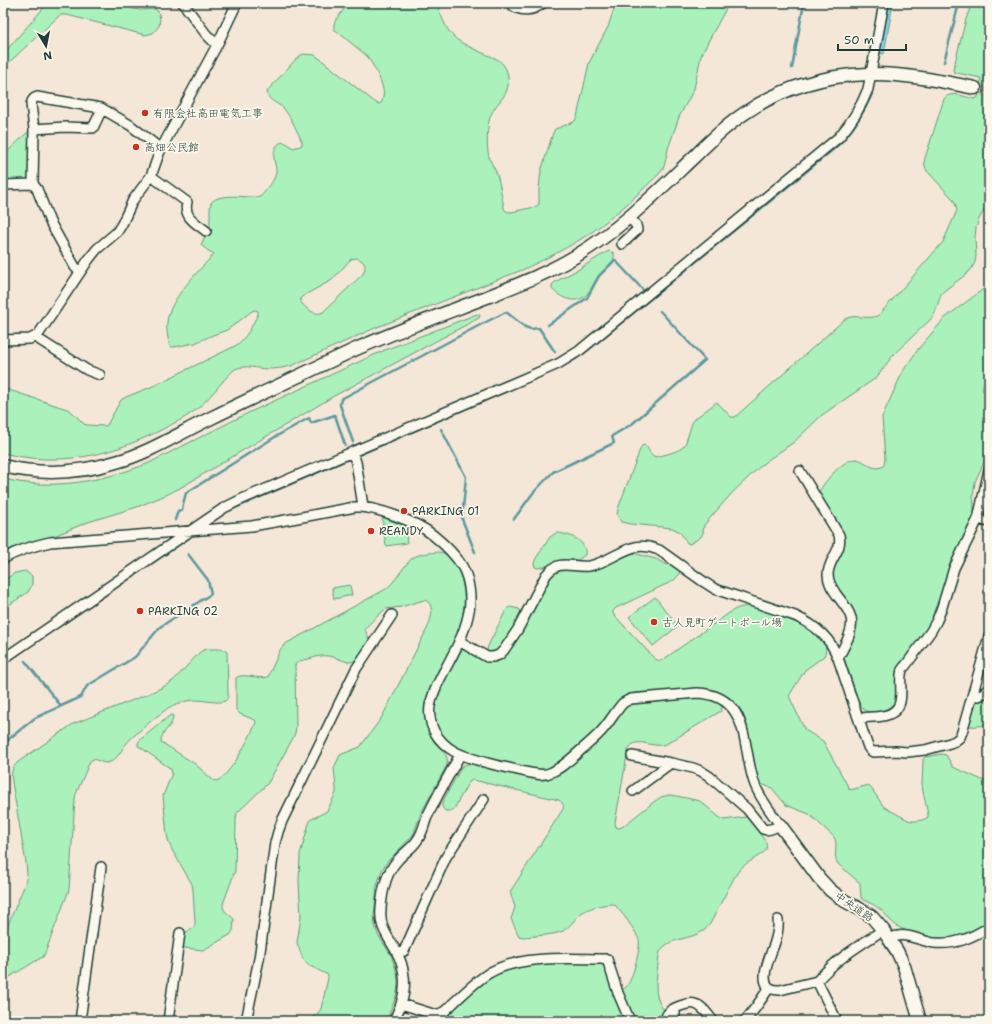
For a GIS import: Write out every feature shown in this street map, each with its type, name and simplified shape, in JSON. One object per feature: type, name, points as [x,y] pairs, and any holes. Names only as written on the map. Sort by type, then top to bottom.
[{"type":"street","points":[[183,3],[206,34],[217,45]]},
{"type":"street","points":[[3,340],[26,340],[35,338],[88,259],[117,232],[133,200],[151,176],[161,149],[217,45],[237,3]]},
{"type":"street","points":[[510,3],[518,8],[532,10],[542,3]]},
{"type":"street","points":[[3,659],[224,508],[558,364],[579,351],[839,137],[853,120],[868,89],[884,3]]},
{"type":"street","points":[[3,466],[24,470],[70,471],[100,466],[130,458],[257,395],[350,352],[505,290],[550,270],[595,245],[630,218],[705,146],[745,113],[762,102],[798,86],[841,76],[871,74],[924,79],[976,88]]},
{"type":"street","points":[[80,272],[75,267],[53,227],[37,189],[33,184],[34,129],[31,101],[37,97],[102,109],[130,125],[161,149]]},
{"type":"street","points":[[34,129],[65,127],[93,128],[102,109]]},
{"type":"street","points":[[151,176],[187,202],[186,211],[188,216],[206,231]]},
{"type":"street","points":[[3,185],[33,184]]},
{"type":"street","points":[[622,244],[636,230],[636,225],[630,218]]},
{"type":"street","points":[[35,338],[87,370],[100,375]]},
{"type":"street","points":[[352,452],[356,462],[362,506]]},
{"type":"street","points":[[859,719],[888,715],[898,707],[901,696],[902,670],[931,631],[937,620],[954,568],[978,519],[989,470]]},
{"type":"street","points":[[800,471],[839,535],[840,546],[830,565],[828,577],[832,588],[850,614],[852,623],[847,640],[838,658]]},
{"type":"street","points":[[3,559],[26,548],[50,542],[252,526],[362,506],[402,518],[430,533],[442,543],[462,566],[467,579],[470,603],[468,616],[459,641],[434,691],[430,703],[432,728],[439,739],[448,748],[460,755],[483,762],[538,774],[550,773],[561,768],[589,743],[604,729],[622,704],[631,699],[697,693],[716,696],[732,707],[738,715],[756,786],[760,795],[780,825],[770,830],[763,829],[747,809],[709,776],[701,771],[671,763],[632,756]]},
{"type":"street","points":[[978,519],[989,522]]},
{"type":"street","points":[[459,641],[487,657],[493,657],[504,650],[518,629],[546,574],[550,570],[563,564],[578,566],[596,564],[634,547],[651,547],[659,550],[704,582],[715,588],[795,616],[817,629],[827,638],[835,649],[870,750],[873,752],[912,752],[950,743],[960,737],[989,636]]},
{"type":"street","points":[[246,1021],[260,959],[275,843],[278,832],[285,814],[356,669],[392,615]]},
{"type":"street","points":[[973,694],[979,696],[989,689]]},
{"type":"street","points":[[394,1021],[404,993],[404,972],[397,954],[384,932],[380,916],[386,880],[392,866],[414,845],[419,838],[428,816],[460,755]]},
{"type":"street","points":[[633,791],[671,763]]},
{"type":"street","points":[[397,954],[404,951],[446,857],[484,799]]},
{"type":"street","name":"中央道路","points":[[780,825],[827,887],[836,895],[872,917],[886,935],[901,958],[920,1021]]},
{"type":"street","points":[[80,1021],[101,867]]},
{"type":"street","points":[[778,920],[777,935],[764,974],[766,984],[769,988],[774,990],[780,990],[818,981],[826,970],[834,963],[886,935],[908,936],[932,943],[952,943],[971,937],[989,927]]},
{"type":"street","points":[[168,1021],[180,933]]},
{"type":"street","points":[[401,1004],[433,1014],[439,1014],[445,1011],[484,977],[499,968],[510,964],[522,961],[555,959],[607,959],[618,993],[630,1021]]},
{"type":"street","points":[[818,981],[837,1021]]},
{"type":"street","points":[[745,1021],[769,988]]},
{"type":"street","points":[[665,1021],[669,1011],[689,1004],[694,1004],[704,1010],[713,1021]]},
{"type":"street","points":[[675,1009],[675,1021]]},
{"type":"green space","points":[[48,3],[109,3],[140,10],[155,9],[159,14],[159,26],[153,33],[145,35],[67,15],[60,15],[3,68],[3,54]]},
{"type":"green space","points":[[345,3],[436,3],[445,25],[453,36],[468,46],[497,59],[503,65],[508,74],[507,90],[491,115],[488,126],[487,146],[490,160],[497,174],[504,208],[506,211],[511,212],[535,207],[539,204],[541,171],[553,133],[555,129],[574,122],[577,117],[589,63],[608,27],[616,3],[729,3],[701,56],[694,89],[679,117],[663,169],[615,215],[598,228],[556,254],[522,270],[375,328],[291,366],[274,369],[247,367],[235,369],[205,402],[189,415],[161,430],[123,447],[65,459],[24,457],[3,453],[3,388],[70,410],[84,424],[105,426],[121,400],[235,346],[246,336],[258,314],[258,311],[252,311],[227,330],[195,343],[171,347],[169,344],[167,328],[169,313],[179,295],[214,254],[201,245],[209,229],[212,231],[210,227],[211,203],[220,198],[234,196],[260,197],[270,186],[276,173],[274,160],[275,148],[281,143],[288,144],[293,148],[302,145],[302,142],[288,114],[267,95],[268,90],[297,58],[303,54],[315,55],[376,103],[379,104],[382,102],[382,85],[369,59],[334,29],[335,22]],"holes":[[[351,259],[360,259],[365,266],[363,274],[323,312],[314,313],[307,309],[301,301],[303,296],[332,280]]]},
{"type":"green space","points":[[972,3],[989,3],[989,202],[979,219],[976,228],[976,256],[972,268],[968,273],[941,294],[934,315],[931,319],[894,354],[876,378],[822,415],[794,442],[765,462],[733,492],[704,525],[701,537],[690,544],[687,543],[680,532],[672,528],[621,522],[617,514],[619,506],[643,445],[646,446],[655,457],[679,450],[685,445],[693,420],[717,402],[731,417],[735,417],[845,319],[849,317],[875,317],[879,315],[943,242],[957,210],[952,198],[927,171],[924,163],[944,99],[950,95],[974,99],[978,97],[981,78],[957,73],[953,70],[966,19]]},
{"type":"green space","points":[[31,129],[30,180],[6,181],[5,154]]},
{"type":"green space","points":[[609,251],[614,253],[612,263],[599,275],[589,292],[583,298],[574,300],[564,298],[552,289],[552,285],[555,282]]},
{"type":"green space","points":[[989,286],[989,377],[984,382],[982,390],[989,394],[989,451],[975,482],[973,496],[974,517],[952,561],[933,619],[899,667],[897,676],[898,691],[895,701],[892,705],[883,710],[876,712],[866,711],[860,705],[844,658],[844,654],[855,624],[835,587],[831,571],[842,546],[819,492],[834,472],[851,460],[859,460],[874,468],[882,467],[884,465],[885,459],[882,417],[903,371],[919,348],[945,318]]},
{"type":"green space","points":[[477,314],[480,315],[479,318],[334,396],[180,488],[137,507],[88,522],[49,538],[13,548],[3,554],[4,479],[41,484],[59,484],[96,479],[132,469],[149,463],[248,413],[385,350]]},
{"type":"green space","points":[[382,517],[405,526],[407,543],[386,546]]},
{"type":"green space","points":[[556,533],[566,534],[580,542],[585,550],[585,555],[578,560],[555,563],[538,568],[535,567],[535,560],[550,537]]},
{"type":"green space","points":[[438,552],[444,553],[448,556],[459,571],[463,586],[464,610],[452,645],[425,702],[425,718],[428,729],[432,739],[446,755],[447,765],[421,813],[413,835],[387,862],[382,870],[377,885],[374,916],[375,926],[378,935],[391,955],[397,973],[397,992],[386,1021],[307,1021],[321,1009],[328,978],[328,975],[308,965],[303,959],[297,943],[301,917],[299,882],[300,854],[310,820],[327,811],[336,793],[334,768],[340,755],[360,747],[382,717],[429,626],[432,613],[430,605],[424,600],[383,611],[365,628],[369,639],[367,646],[359,657],[351,662],[334,657],[318,656],[302,660],[295,665],[295,733],[268,783],[237,813],[235,871],[223,904],[225,911],[234,919],[233,931],[230,935],[203,950],[182,947],[184,934],[195,926],[195,922],[192,884],[172,850],[167,835],[163,796],[172,773],[171,769],[138,746],[138,743],[171,715],[173,716],[173,720],[161,738],[161,742],[195,764],[213,780],[216,781],[221,778],[239,755],[256,722],[255,720],[240,714],[236,710],[236,678],[239,676],[260,678],[268,677],[280,650],[287,643],[386,589],[412,558]]},
{"type":"green space","points":[[633,553],[656,559],[680,570],[679,575],[673,581],[616,608],[613,611],[613,614],[655,659],[660,661],[664,659],[732,611],[744,607],[752,607],[788,619],[813,633],[822,641],[826,649],[824,656],[805,670],[789,696],[805,730],[823,741],[850,790],[869,785],[884,807],[910,821],[916,821],[928,817],[922,784],[923,759],[925,757],[941,754],[946,755],[953,767],[989,783],[989,921],[963,935],[946,938],[928,937],[904,930],[892,922],[880,909],[861,898],[860,883],[836,861],[836,844],[834,837],[809,814],[786,805],[772,788],[761,784],[757,776],[744,716],[733,701],[717,692],[697,689],[639,692],[628,695],[617,704],[598,729],[585,742],[561,761],[549,768],[524,768],[479,756],[460,749],[445,738],[439,731],[435,719],[435,703],[442,685],[461,650],[465,649],[494,660],[549,577],[557,569]]},
{"type":"green space","points":[[25,571],[32,576],[32,585],[28,592],[3,609],[3,581],[15,573]]},
{"type":"green space","points":[[350,585],[352,595],[334,599],[332,588]]},
{"type":"green space","name":"古人見町ゲートボール場","points":[[655,597],[678,626],[653,646],[629,617]]},
{"type":"green space","points":[[510,607],[519,609],[522,613],[510,635],[497,652],[489,653],[487,650],[488,646],[506,610]]},
{"type":"green space","points":[[221,649],[227,652],[228,697],[225,701],[193,700],[168,708],[135,735],[124,746],[113,761],[106,763],[93,759],[90,761],[75,799],[69,890],[45,953],[43,957],[3,981],[3,933],[25,884],[27,874],[12,782],[14,767],[18,762],[73,724],[165,686],[174,680],[199,653],[203,650]]},
{"type":"green space","points":[[989,693],[988,722],[981,726],[970,726],[969,724],[974,704]]},
{"type":"green space","points":[[697,698],[716,700],[721,705],[721,711],[666,744],[659,745],[636,743],[630,746],[615,823],[616,827],[622,827],[661,797],[669,795],[677,796],[700,801],[724,820],[746,817],[750,820],[766,842],[767,847],[763,853],[740,869],[710,924],[703,931],[671,942],[662,949],[659,955],[656,992],[660,1005],[671,1021],[441,1021],[468,994],[492,976],[511,968],[532,964],[601,964],[605,968],[610,983],[614,989],[624,989],[633,972],[639,944],[639,940],[635,932],[614,904],[586,910],[563,931],[538,936],[519,936],[511,919],[515,907],[510,892],[563,809],[563,804],[559,800],[473,780],[467,785],[454,809],[445,811],[442,807],[442,803],[462,766],[473,764],[538,779],[552,777],[564,772],[593,746],[607,732],[625,708],[632,703]]},
{"type":"water","points":[[887,3],[893,3],[884,54],[879,53]]},
{"type":"waterway","points":[[792,68],[804,3]]},
{"type":"waterway","points":[[944,62],[959,3]]},
{"type":"waterway","points":[[559,368],[588,350],[835,148],[847,136],[856,123],[872,94]]},
{"type":"waterway","points":[[548,325],[587,298],[599,276],[615,260],[645,292]]},
{"type":"waterway","points":[[514,519],[533,493],[553,472],[614,443],[612,436],[632,424],[705,360],[660,311]]},
{"type":"waterway","points":[[353,442],[340,405],[341,399],[506,312],[525,327],[531,329],[539,328],[555,352]]},
{"type":"waterway","points":[[356,456],[523,384]]},
{"type":"waterway","points":[[175,520],[178,511],[182,510],[186,493],[275,437],[309,418],[311,423],[335,415],[345,445]]},
{"type":"waterway","points":[[441,429],[466,477],[462,519],[475,552]]},
{"type":"waterway","points":[[215,519],[226,512],[351,458]]},
{"type":"waterway","points":[[61,625],[189,538]]},
{"type":"waterway","points":[[3,747],[10,738],[35,718],[81,697],[87,686],[135,657],[160,627],[211,594],[208,580],[188,554]]},
{"type":"waterway","points":[[3,664],[12,658]]},
{"type":"waterway","points":[[25,661],[61,706]]},
{"type":"waterway","points":[[884,943],[895,959]]},
{"type":"tunnel","points":[[975,88],[989,91]]},
{"type":"place","name":"有限会社高田電気工事","points":[[145,113]]},
{"type":"place","name":"高畑公民館","points":[[136,147]]},
{"type":"place","name":"PARKING 01","points":[[404,511]]},
{"type":"place","name":"REANDY","points":[[371,531]]},
{"type":"place","name":"PARKING 02","points":[[140,611]]},
{"type":"place","name":"古人見町ゲートボール場","points":[[654,622]]}]
